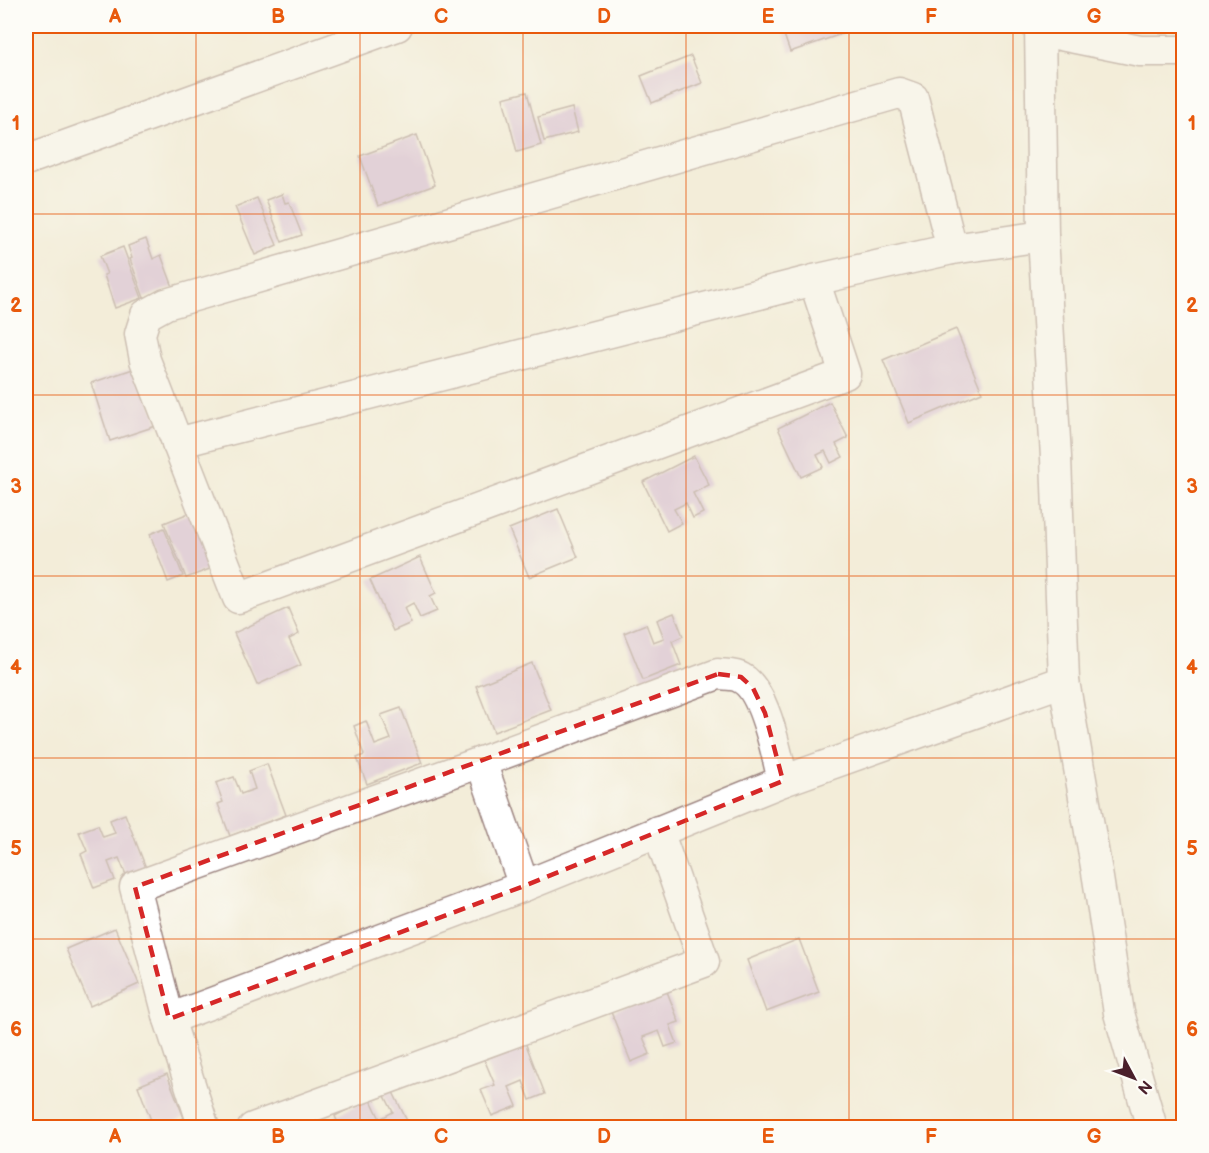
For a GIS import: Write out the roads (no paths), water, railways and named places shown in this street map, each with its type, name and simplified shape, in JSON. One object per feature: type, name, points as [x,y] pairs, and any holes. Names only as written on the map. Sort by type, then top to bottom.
[{"type":"street","points":[[26,160],[397,26]]},
{"type":"street","points":[[1152,1128],[1119,1013],[1064,681],[1056,457],[1044,236],[1041,28],[1140,51],[1184,51]]},
{"type":"street","points":[[814,280],[845,374],[238,598],[145,360],[140,333],[146,315],[166,304],[899,93],[913,98],[952,249]]},
{"type":"street","points":[[177,443],[814,280],[952,249],[1044,236]]},
{"type":"street","points":[[204,1128],[169,1019],[135,887],[718,674],[741,677],[753,688],[765,713],[783,781]]},
{"type":"street","points":[[169,1019],[525,886],[783,781],[1064,681]]},
{"type":"street","points":[[481,762],[525,886]]},
{"type":"street","points":[[253,1128],[704,962],[658,831]]}]
